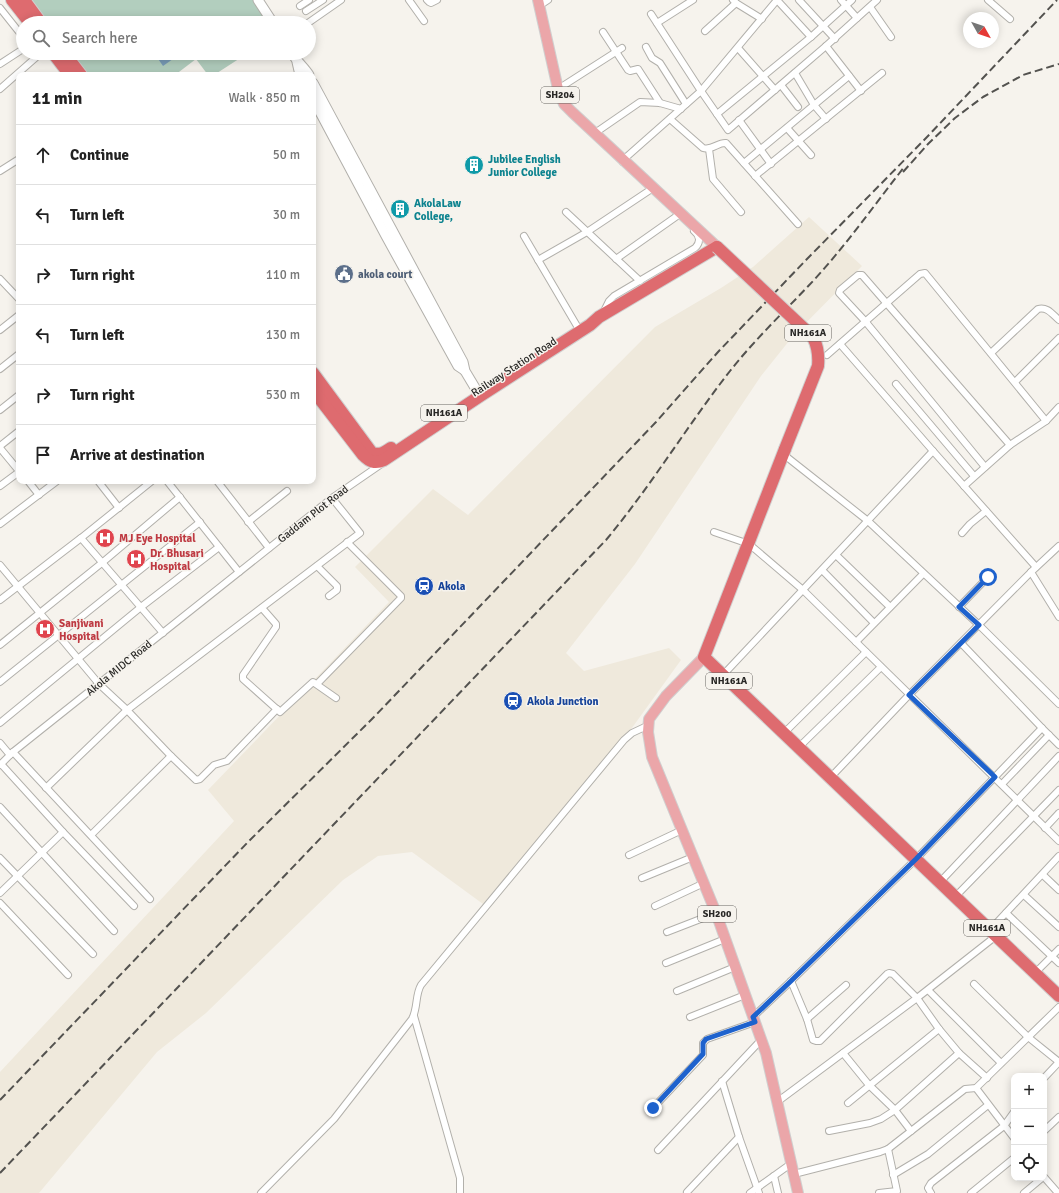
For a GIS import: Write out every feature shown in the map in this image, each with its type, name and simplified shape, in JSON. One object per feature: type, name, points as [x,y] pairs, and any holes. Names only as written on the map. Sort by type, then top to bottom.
[{"type":"highway","points":[[12,0],[25,16]]},
{"type":"highway","points":[[24,0],[36,16]]},
{"type":"highway","points":[[58,60],[68,72]]},
{"type":"highway","points":[[69,60],[79,72]]},
{"type":"highway","name":"Railway Station Road","points":[[478,393],[590,325],[614,308],[717,247]]},
{"type":"highway","name":"NH161A","points":[[717,247],[813,337],[819,354],[818,366],[704,657],[1059,996]]},
{"type":"highway","name":"Railway Station Road","points":[[379,458],[384,460],[478,393],[577,326],[587,320],[601,316]]},
{"type":"highway","points":[[316,377],[372,453],[379,458]]},
{"type":"highway","points":[[316,394],[363,455],[371,461],[379,458]]},
{"type":"main road","name":"SH204","points":[[539,3],[558,90],[564,104],[717,247]]},
{"type":"main road","points":[[649,725],[650,719],[666,696],[704,657]]},
{"type":"main road","name":"SH200","points":[[649,725],[648,732],[652,757],[716,913],[766,1053],[798,1193]]},
{"type":"street","points":[[258,0],[268,16]]},
{"type":"street","points":[[300,6],[309,0]]},
{"type":"street","points":[[306,11],[323,0]]},
{"type":"street","points":[[316,17],[341,0]]},
{"type":"street","points":[[409,0],[424,21]]},
{"type":"street","points":[[427,0],[431,3],[437,0]]},
{"type":"street","points":[[539,3],[548,0]]},
{"type":"street","points":[[657,23],[693,0]]},
{"type":"street","points":[[841,0],[857,18]]},
{"type":"street","points":[[717,114],[811,37],[852,0]]},
{"type":"street","points":[[670,119],[703,148],[709,149],[724,142],[728,130],[835,39],[877,0]]},
{"type":"street","points":[[988,0],[1010,19]]},
{"type":"street","points":[[601,316],[611,298],[697,246],[699,243],[698,236],[624,165],[626,162],[701,91],[762,19],[774,1],[811,37]]},
{"type":"street","points":[[801,1],[835,39]]},
{"type":"street","points":[[705,31],[734,2],[762,19]]},
{"type":"street","points":[[870,7],[891,37]]},
{"type":"street","points":[[0,8],[16,28]]},
{"type":"street","points":[[651,14],[728,130]]},
{"type":"street","points":[[603,32],[628,70],[638,69],[660,104]]},
{"type":"street","points":[[826,46],[861,91]]},
{"type":"street","points":[[646,47],[652,58],[660,63],[683,107]]},
{"type":"street","points":[[558,90],[622,48]]},
{"type":"street","points":[[738,48],[775,90]]},
{"type":"street","points":[[0,64],[16,54]]},
{"type":"street","points":[[19,72],[33,60]]},
{"type":"street","points":[[297,62],[299,72]]},
{"type":"street","points":[[297,62],[306,72]]},
{"type":"street","points":[[795,73],[814,105],[826,119]]},
{"type":"street","points":[[755,176],[882,73]]},
{"type":"street","points":[[0,89],[16,75]]},
{"type":"street","points":[[744,163],[849,76]]},
{"type":"street","points":[[781,85],[798,107]]},
{"type":"street","points":[[316,90],[332,125],[422,291],[464,362],[465,371],[478,393]]},
{"type":"street","points":[[594,133],[636,104],[645,102],[683,107]]},
{"type":"street","points":[[316,103],[332,125]]},
{"type":"street","points":[[740,120],[771,164]]},
{"type":"street","points":[[787,128],[811,155]]},
{"type":"street","points":[[724,142],[798,224]]},
{"type":"street","points":[[709,149],[713,179],[741,212]]},
{"type":"street","points":[[0,172],[16,161]]},
{"type":"street","points":[[538,260],[587,232],[650,190]]},
{"type":"street","points":[[566,212],[640,281]]},
{"type":"street","points":[[616,259],[677,216]]},
{"type":"street","points":[[524,236],[577,326]]},
{"type":"street","points":[[827,355],[920,274],[925,273],[1046,421]]},
{"type":"street","points":[[985,467],[865,322],[839,293],[840,290],[861,274],[887,302],[1010,445]]},
{"type":"street","points":[[0,279],[16,296]]},
{"type":"street","points":[[991,353],[1038,309],[1046,309],[1059,320]]},
{"type":"street","points":[[0,330],[16,317]]},
{"type":"street","points":[[1015,382],[1059,338]]},
{"type":"street","points":[[840,344],[986,511],[1033,569],[1059,617]]},
{"type":"street","points":[[0,369],[16,356]]},
{"type":"street","points":[[896,384],[974,476]]},
{"type":"street","points":[[0,410],[16,397]]},
{"type":"street","points":[[964,486],[1010,445],[1046,421],[1059,407]]},
{"type":"street","points":[[16,434],[0,447],[16,467]]},
{"type":"street","points":[[784,451],[868,521],[979,625],[1059,704]]},
{"type":"street","points":[[723,675],[933,451]]},
{"type":"street","name":"Gaddam Plot Road","points":[[239,572],[332,498],[380,465],[379,458]]},
{"type":"street","points":[[0,486],[16,473]]},
{"type":"street","points":[[30,484],[39,495]]},
{"type":"street","points":[[0,524],[53,484]]},
{"type":"street","points":[[100,484],[119,508]]},
{"type":"street","points":[[0,600],[148,484]]},
{"type":"street","points":[[169,484],[239,572]]},
{"type":"street","points":[[219,484],[268,548]]},
{"type":"street","points":[[248,522],[288,491]]},
{"type":"street","points":[[0,646],[180,497]]},
{"type":"street","points":[[46,788],[127,710],[360,532],[332,498]]},
{"type":"street","points":[[962,533],[970,524],[986,511]]},
{"type":"street","points":[[0,682],[200,522]]},
{"type":"street","points":[[714,532],[749,544],[804,590],[909,695],[995,777],[1059,842]]},
{"type":"street","points":[[81,538],[163,633]]},
{"type":"street","points":[[317,684],[401,598],[401,596],[347,542]]},
{"type":"street","points":[[830,778],[1033,569],[1059,546]]},
{"type":"street","points":[[0,723],[141,607],[219,547]]},
{"type":"street","points":[[836,555],[890,607]]},
{"type":"street","points":[[0,565],[99,684],[127,710],[194,778],[199,780],[214,765],[227,761],[277,709]]},
{"type":"street","points":[[317,566],[337,586],[337,590],[329,596]]},
{"type":"street","points":[[822,570],[874,623]]},
{"type":"street","name":"Akola MIDC Road","points":[[0,764],[239,572]]},
{"type":"street","points":[[856,642],[923,574]]},
{"type":"street","points":[[959,607],[988,577]]},
{"type":"street","points":[[262,608],[276,624],[276,627],[242,678],[282,712],[312,683],[317,684],[336,698]]},
{"type":"street","points":[[961,643],[1059,744]]},
{"type":"street","points":[[784,733],[866,652]]},
{"type":"street","points":[[799,747],[881,667]]},
{"type":"street","points":[[261,1193],[337,1116],[414,1016],[421,985],[624,740],[632,733],[649,725]]},
{"type":"street","points":[[653,1108],[703,1054],[703,1043],[706,1039],[754,1020],[791,981],[916,859],[1042,728]]},
{"type":"street","points":[[1002,784],[1049,735]]},
{"type":"street","points":[[0,743],[46,788],[150,898]]},
{"type":"street","points":[[91,835],[171,756]]},
{"type":"street","points":[[940,882],[1059,756]]},
{"type":"street","points":[[0,764],[134,906]]},
{"type":"street","points":[[955,897],[1059,790]]},
{"type":"street","points":[[0,807],[114,931]]},
{"type":"street","points":[[1045,828],[1059,813]]},
{"type":"street","points":[[630,855],[682,830]]},
{"type":"street","points":[[0,893],[64,832]]},
{"type":"street","points":[[777,1102],[928,990],[993,933],[1006,913],[1043,875],[1059,856]]},
{"type":"street","points":[[642,878],[693,857]]},
{"type":"street","points":[[0,858],[93,954]]},
{"type":"street","points":[[1043,875],[1059,890]]},
{"type":"street","points":[[655,906],[704,883]]},
{"type":"street","points":[[1024,895],[1059,927]]},
{"type":"street","points":[[0,903],[68,974]]},
{"type":"street","points":[[667,932],[716,913]]},
{"type":"street","points":[[1006,913],[1059,963]]},
{"type":"street","points":[[666,963],[725,939]]},
{"type":"street","points":[[1035,973],[1059,949]]},
{"type":"street","points":[[678,990],[735,967]]},
{"type":"street","points":[[791,981],[807,1019],[813,1040],[820,1041],[889,973],[893,974],[916,998],[959,1053],[988,1078]]},
{"type":"street","points":[[974,984],[1028,1037],[1059,1062],[1047,1075]]},
{"type":"street","points":[[807,1019],[846,986]]},
{"type":"street","points":[[928,990],[1001,1063]]},
{"type":"street","points":[[690,1016],[745,995]]},
{"type":"street","points":[[794,1174],[880,1152],[888,1148],[965,1089],[976,1088],[988,1078],[1001,1063],[1059,1007]]},
{"type":"street","points":[[414,1016],[460,1178],[460,1193]]},
{"type":"street","points":[[848,1103],[939,1028]]},
{"type":"street","points":[[658,1150],[761,1040]]},
{"type":"street","points":[[843,1053],[869,1085],[895,1110],[911,1131]]},
{"type":"street","points":[[829,1131],[876,1122],[895,1110],[959,1053]]},
{"type":"street","points":[[722,1082],[739,1137],[759,1190]]},
{"type":"street","points":[[976,1088],[1011,1134]]},
{"type":"street","points":[[893,1174],[928,1154],[988,1105]]},
{"type":"street","points":[[931,1193],[928,1188],[931,1183],[1004,1126],[1011,1116]]},
{"type":"street","points":[[1047,1128],[1059,1117]]},
{"type":"street","points":[[687,1192],[739,1137]]},
{"type":"street","points":[[879,1193],[898,1192],[888,1148]]},
{"type":"street","points":[[971,1193],[1011,1160]]},
{"type":"street","points":[[750,1193],[759,1190],[774,1176],[792,1163]]},
{"type":"street","points":[[774,1176],[778,1193]]},
{"type":"street","points":[[1024,1193],[1039,1181]]},
{"type":"street","points":[[1046,1181],[1056,1191],[1059,1184]]},
{"type":"shaded area","points":[[809,217],[862,266],[793,336],[761,376],[635,564],[566,653],[584,671],[669,648],[681,660],[629,732],[483,904],[412,852],[378,856],[343,880],[206,1013],[157,1052],[39,1193],[0,1193],[0,1072],[234,821],[208,790],[389,602],[355,567],[433,489],[468,515],[655,327],[721,288],[753,267]]},
{"type":"green space","points":[[25,0],[253,0],[263,16],[38,16]]},
{"type":"green space","points":[[71,60],[195,60],[179,72],[81,72]]},
{"type":"green space","points":[[197,60],[237,60],[219,72],[206,72]]},
{"type":"water","points":[[159,60],[172,60],[163,66]]},
{"type":"railway","points":[[0,1100],[248,842],[375,716],[656,422],[718,352],[927,137],[1057,0]]},
{"type":"railway","points":[[903,172],[928,144],[955,118],[983,97],[1023,75],[1059,64]]},
{"type":"railway","points":[[0,1173],[606,540],[638,499],[730,371],[826,266],[905,166]]},
{"type":"place","name":"Jubilee English Junior College","points":[[474,165]]},
{"type":"place","name":"AkolaLaw College,","points":[[400,209]]},
{"type":"place","name":"akola court","points":[[344,274]]},
{"type":"place","name":"MJ Eye Hospital","points":[[105,538]]},
{"type":"place","name":"Dr. Bhusari Hospital","points":[[136,559]]},
{"type":"place","name":"Akola","points":[[424,586]]},
{"type":"place","name":"Sanjivani Hospital","points":[[45,629]]},
{"type":"place","name":"Akola Junction","points":[[513,701]]},
{"type":"route","points":[[653,1108],[703,1054],[703,1043],[706,1039],[755,1022],[753,1017],[916,859],[995,777],[909,695],[979,625],[959,607],[988,577]]}]
